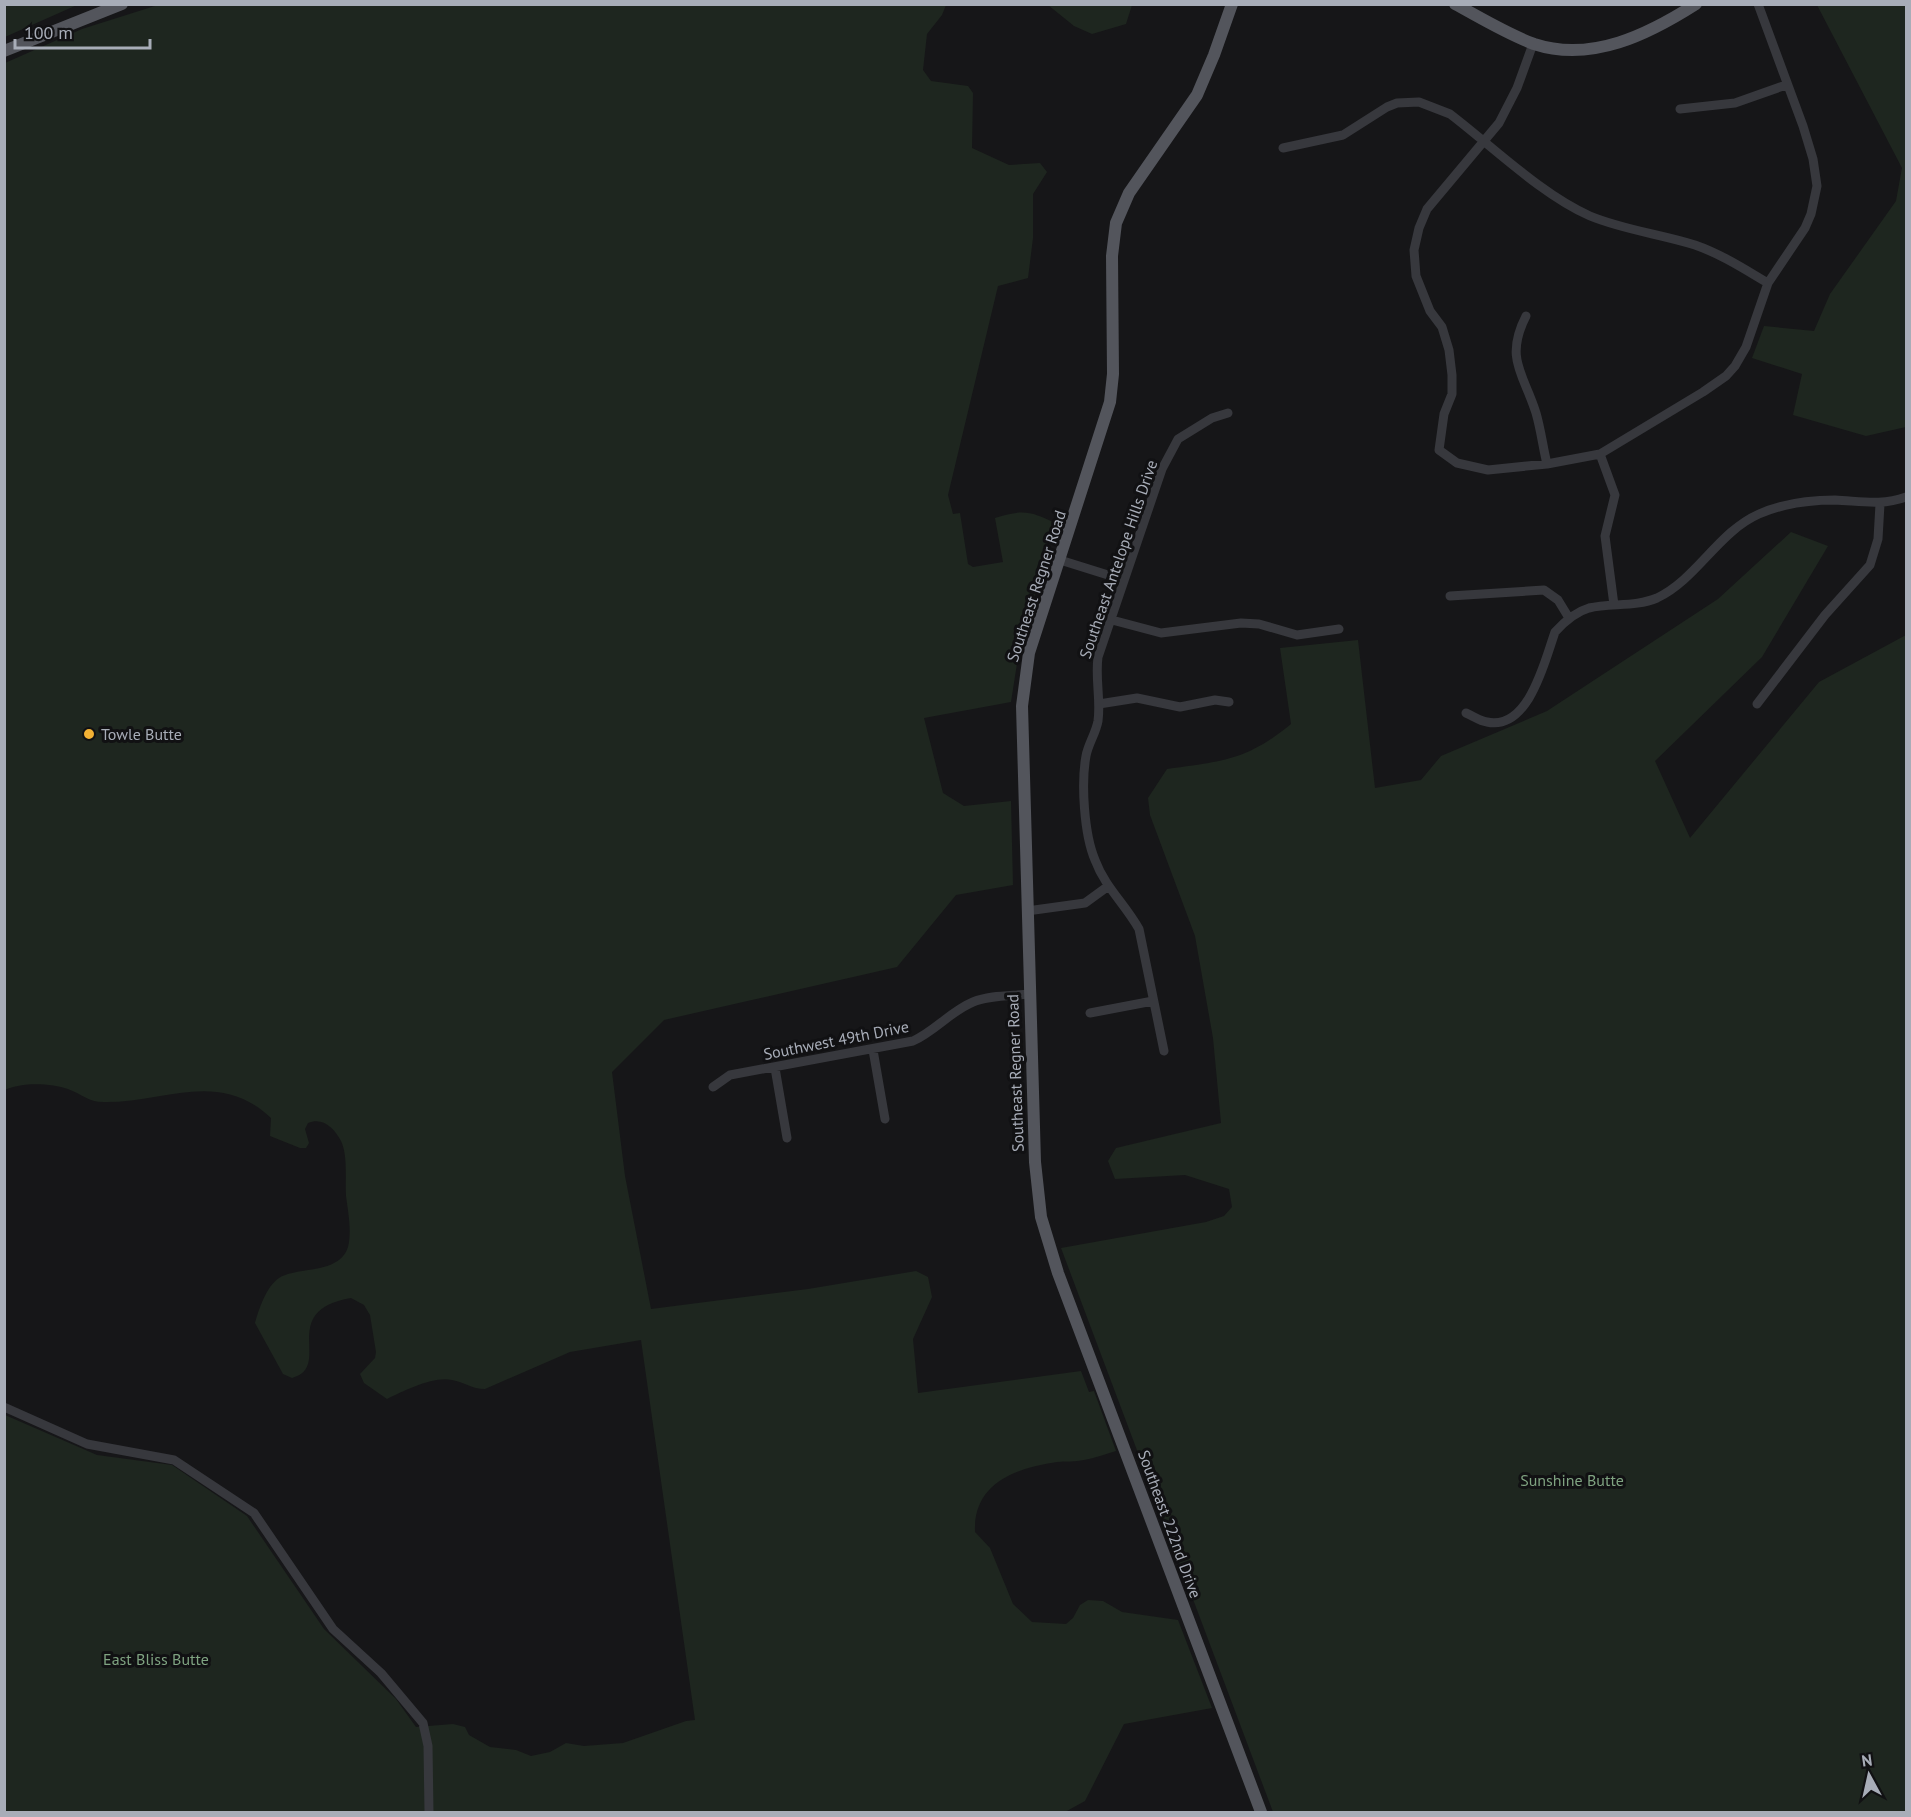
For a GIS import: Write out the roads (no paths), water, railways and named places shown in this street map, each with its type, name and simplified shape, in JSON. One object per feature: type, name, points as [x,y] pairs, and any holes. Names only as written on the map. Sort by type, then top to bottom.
[{"type":"main road","points":[[4,51],[122,4]]},
{"type":"main road","name":"Southeast Regner Road","points":[[1049,1247],[1040,1211],[1035,1162],[1023,689],[1029,653],[1110,402],[1113,374],[1112,256],[1116,223],[1134,185],[1197,95],[1232,4]]},
{"type":"main road","points":[[1455,4],[1533,44],[1564,49],[1614,44],[1646,33],[1696,4]]},
{"type":"main road","name":"Southeast 222nd Drive","points":[[1049,1247],[1261,1812]]},
{"type":"street","points":[[1533,44],[1511,102],[1486,141],[1427,209],[1414,250],[1416,276],[1430,311],[1442,327],[1449,350],[1452,394],[1439,436],[1439,450],[1457,463],[1488,470],[1547,464],[1600,454],[1726,376],[1746,347],[1768,283],[1805,228],[1817,186],[1813,159],[1758,4]]},
{"type":"street","points":[[1680,109],[1735,103],[1786,85]]},
{"type":"street","points":[[1282,148],[1334,139],[1351,132],[1387,106],[1407,102],[1437,107],[1486,141],[1556,197],[1589,215],[1624,228],[1695,245],[1724,257],[1768,283]]},
{"type":"street","points":[[1526,316],[1516,336],[1517,358],[1523,386],[1536,413],[1547,464]]},
{"type":"street","name":"Southeast Antelope Hills Drive","points":[[1164,1051],[1139,929],[1129,911],[1107,887],[1094,858],[1087,831],[1084,771],[1086,753],[1098,724],[1100,704],[1096,676],[1098,657],[1161,469],[1176,436],[1228,413]]},
{"type":"street","points":[[1600,454],[1615,495],[1605,537],[1614,605]]},
{"type":"street","points":[[1466,713],[1487,722],[1496,723],[1514,716],[1530,700],[1555,632],[1569,618],[1589,608],[1656,598],[1672,588],[1742,523],[1757,515],[1798,503],[1834,500],[1880,504],[1906,497]]},
{"type":"street","points":[[1757,704],[1825,615],[1870,565],[1878,539],[1880,504]]},
{"type":"street","points":[[1060,560],[1124,580]]},
{"type":"street","points":[[1450,596],[1544,590],[1558,600],[1569,618]]},
{"type":"street","points":[[1112,620],[1161,633],[1241,623],[1259,624],[1297,635],[1338,629]]},
{"type":"street","points":[[1100,704],[1137,698],[1180,707],[1215,700],[1229,702]]},
{"type":"street","points":[[1027,910],[1085,903],[1107,887]]},
{"type":"street","name":"Southwest 49th Drive","points":[[713,1087],[730,1075],[873,1050],[920,1038],[973,1002],[989,997],[1029,994]]},
{"type":"street","points":[[1090,1013],[1153,1000]]},
{"type":"street","points":[[873,1050],[885,1119]]},
{"type":"street","points":[[776,1068],[787,1138]]},
{"type":"street","points":[[4,1407],[87,1444],[174,1460],[254,1513],[333,1629],[381,1673],[423,1723],[428,1746],[429,1812]]},
{"type":"place","name":"Towle Butte","points":[[89,734]]},
{"type":"park label","name":"Sunshine Butte","points":[[1572,1480]]},
{"type":"park label","name":"East Bliss Butte","points":[[156,1659]]}]
